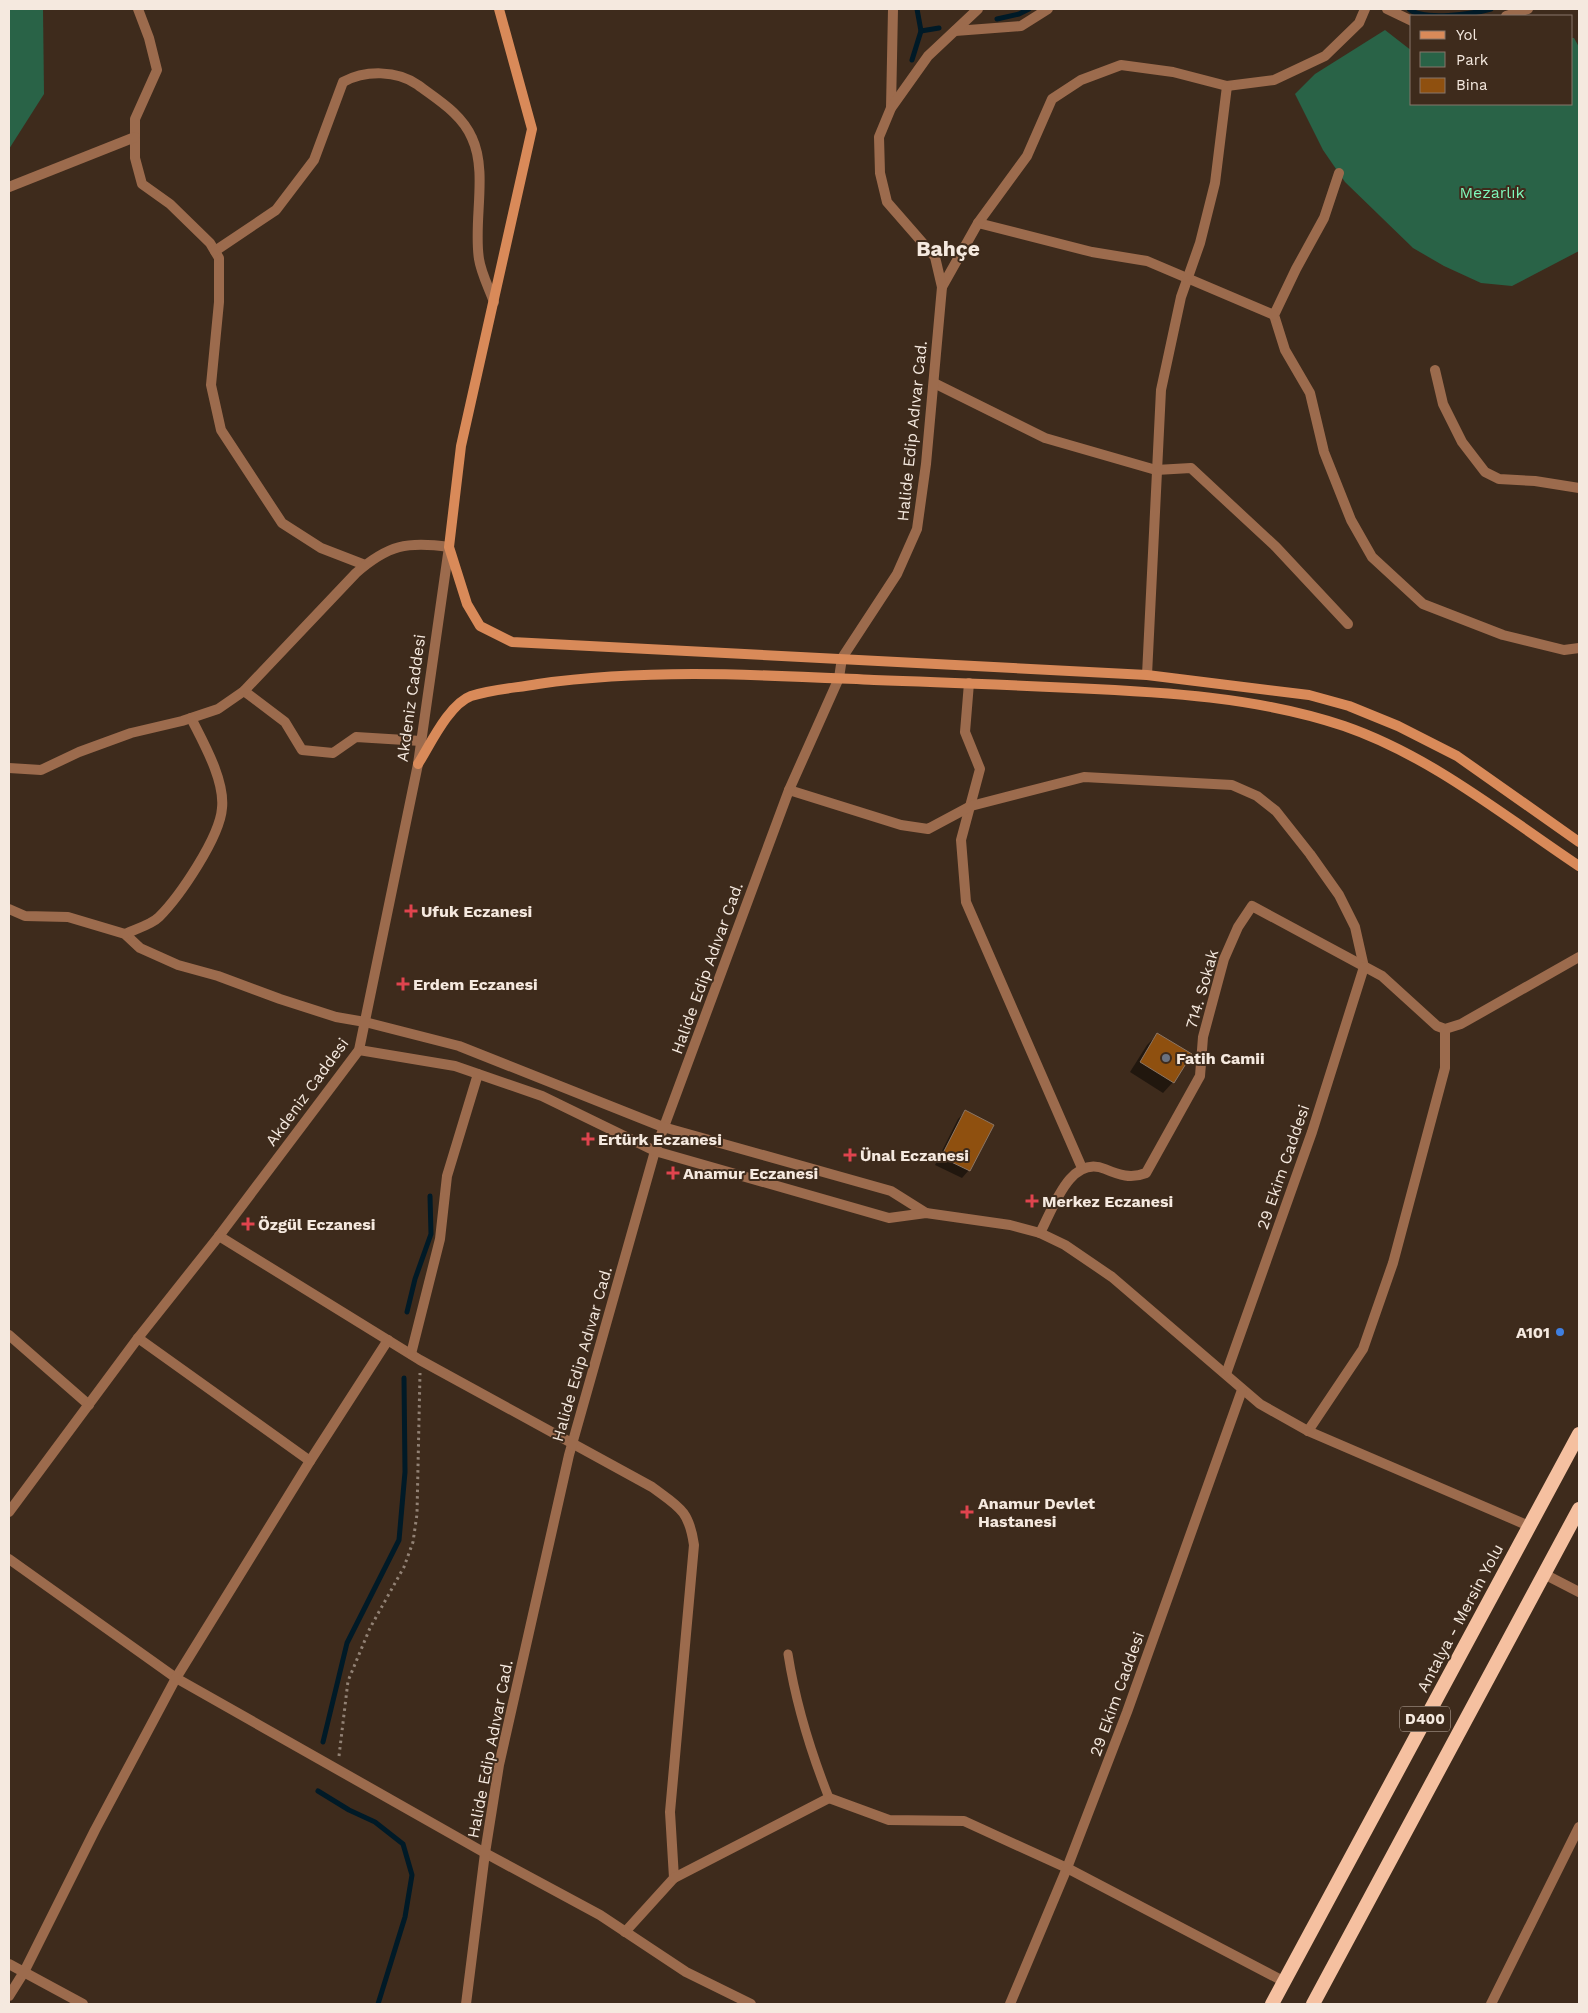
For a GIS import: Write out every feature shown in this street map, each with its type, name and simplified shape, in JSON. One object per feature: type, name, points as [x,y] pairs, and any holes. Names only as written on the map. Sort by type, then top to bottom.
[{"type":"highway","name":"Antalya - Mersin Yolu","points":[[1272,2004],[1579,1434]]},
{"type":"highway","name":"D400","points":[[1313,2004],[1579,1509]]},
{"type":"main road","points":[[499,9],[532,129],[461,446],[449,547],[466,604],[480,626],[512,642],[1147,675],[1309,695],[1349,706],[1398,726],[1457,756],[1579,842]]},
{"type":"main road","points":[[418,764],[449,714],[467,697],[566,680],[650,674],[839,678],[1147,691],[1224,700],[1302,714],[1328,721],[1388,744],[1448,777],[1579,866]]},
{"type":"street","points":[[138,9],[150,38],[156,70],[135,120],[134,158],[142,184],[170,204],[210,243],[219,258],[219,302],[211,385],[221,430],[282,523],[321,548],[365,565]]},
{"type":"street","points":[[892,108],[893,9]]},
{"type":"street","name":"Halide Edip Adıvar Cad.","points":[[466,2004],[484,1853],[499,1765],[572,1444],[655,1151],[789,790],[839,678],[842,658],[897,574],[917,529],[934,383],[942,287],[935,257],[887,202],[880,173],[879,137],[892,108],[928,56],[978,9]]},
{"type":"street","points":[[955,31],[1021,26],[1048,9]]},
{"type":"street","points":[[942,287],[978,223],[1027,156],[1052,99],[1081,80],[1121,65],[1173,72],[1227,86],[1274,80],[1325,56],[1360,23],[1365,9]]},
{"type":"street","points":[[1387,9],[1410,20]]},
{"type":"street","points":[[1509,15],[1528,9]]},
{"type":"street","points":[[215,251],[276,210],[282,203],[314,160],[343,82],[356,74],[386,74],[411,80],[455,112],[472,137],[478,160],[479,259],[494,302]]},
{"type":"street","points":[[1147,675],[1156,470],[1162,390],[1181,297],[1200,243],[1215,183],[1227,86]]},
{"type":"street","points":[[9,187],[135,137]]},
{"type":"street","points":[[1339,173],[1324,218],[1296,269],[1274,315],[1284,350],[1310,393],[1324,452],[1351,520],[1372,557],[1423,604],[1503,635],[1564,650],[1579,648]]},
{"type":"street","points":[[978,223],[1092,252],[1147,261],[1274,315]]},
{"type":"street","points":[[1435,370],[1447,411],[1462,442],[1485,472],[1500,479],[1535,480],[1579,488]]},
{"type":"street","points":[[934,383],[1044,438],[1156,470],[1191,468],[1276,547],[1348,624]]},
{"type":"street","points":[[9,768],[41,770],[79,752],[131,733],[191,718],[218,708],[244,691],[365,565],[384,551],[422,543],[449,547]]},
{"type":"street","name":"Akdeniz Caddesi","points":[[9,1512],[138,1338],[219,1236],[359,1050],[418,764],[449,547]]},
{"type":"street","points":[[969,683],[965,732],[980,769],[961,840],[966,902],[1082,1168],[1069,1178],[1040,1233]]},
{"type":"street","points":[[244,691],[285,722],[302,750],[333,753],[356,737],[421,741]]},
{"type":"street","points":[[125,934],[158,918],[182,889],[217,830],[222,807],[219,787],[210,755],[191,718]]},
{"type":"street","points":[[789,790],[901,825],[928,829],[971,806],[1084,777],[1232,785],[1257,796],[1276,811],[1310,854],[1339,895],[1355,927],[1364,967],[1382,976],[1436,1026],[1445,1028],[1461,1024],[1579,957]]},
{"type":"street","name":"714. Sokak","points":[[1082,1168],[1096,1165],[1118,1175],[1136,1177],[1146,1174],[1200,1076],[1202,1037],[1224,958],[1238,927],[1252,906],[1364,967]]},
{"type":"street","points":[[9,909],[25,916],[68,917],[125,934],[140,948],[178,965],[218,976],[336,1017],[365,1022],[459,1046],[663,1127],[891,1191],[926,1213]]},
{"type":"street","name":"29 Ekim Caddesi","points":[[1226,1374],[1312,1132],[1364,967]]},
{"type":"street","points":[[1308,1431],[1363,1349],[1393,1263],[1445,1068],[1445,1028]]},
{"type":"street","points":[[359,1050],[455,1066],[542,1096],[655,1151],[889,1218],[926,1213],[1010,1225],[1040,1233],[1065,1245],[1112,1277],[1260,1404],[1308,1431],[1529,1526]]},
{"type":"street","points":[[411,1354],[440,1239],[447,1176],[478,1074]]},
{"type":"street","points":[[219,1236],[420,1360],[652,1487],[682,1509],[691,1526],[694,1545],[670,1812],[674,1878]]},
{"type":"street","points":[[9,1335],[89,1405]]},
{"type":"street","points":[[138,1338],[310,1461]]},
{"type":"street","points":[[9,1996],[24,1972],[95,1830],[176,1678],[310,1461],[388,1340]]},
{"type":"street","name":"29 Ekim Caddesi","points":[[1010,2004],[1067,1868],[1127,1712],[1242,1390]]},
{"type":"street","points":[[9,1559],[176,1678],[484,1853],[600,1915],[686,1972],[751,2004]]},
{"type":"street","points":[[1544,1574],[1579,1592]]},
{"type":"street","points":[[625,1932],[674,1878],[829,1798],[890,1820],[964,1821],[1067,1868],[1283,1981]]},
{"type":"street","points":[[1491,2004],[1579,1827]]},
{"type":"street","points":[[9,1964],[83,2004]]},
{"type":"lane","points":[[788,1654],[794,1694],[809,1747],[829,1798]]},
{"type":"path","points":[[338,1769],[348,1681],[370,1628],[404,1567],[413,1542],[417,1514],[420,1360]]},
{"type":"green space","points":[[9,9],[43,9],[44,94],[9,149]]},
{"type":"green space","name":"Mezarlık","points":[[1385,30],[1410,49],[1410,105],[1573,105],[1574,38],[1579,47],[1579,251],[1512,286],[1481,283],[1444,266],[1413,248],[1345,182],[1323,150],[1295,94],[1315,74]]},
{"type":"building","name":"Fatih Camii","points":[[1157,1033],[1192,1054],[1174,1083],[1140,1062]]},
{"type":"building","points":[[965,1110],[994,1125],[970,1171],[941,1157]]},
{"type":"waterway","points":[[912,60],[921,31],[917,9]]},
{"type":"waterway","points":[[997,19],[1019,14],[1029,9]]},
{"type":"waterway","points":[[1409,9],[1425,15]]},
{"type":"waterway","points":[[1448,15],[1491,9]]},
{"type":"waterway","points":[[921,31],[939,28]]},
{"type":"waterway","points":[[407,1312],[415,1279],[431,1234],[430,1196]]},
{"type":"waterway","points":[[323,1742],[347,1643],[399,1540],[405,1472],[404,1378]]},
{"type":"waterway","points":[[318,1791],[349,1810],[375,1822],[403,1844],[412,1875],[405,1917],[378,2004]]},
{"type":"place","name":"Ufuk Eczanesi","points":[[411,911]]},
{"type":"place","name":"Erdem Eczanesi","points":[[403,984]]},
{"type":"place","name":"Fatih Camii","points":[[1166,1058]]},
{"type":"place","name":"Ertürk Eczanesi","points":[[588,1139]]},
{"type":"place","name":"Ünal Eczanesi","points":[[850,1155]]},
{"type":"place","name":"Anamur Eczanesi","points":[[673,1173]]},
{"type":"place","name":"Merkez Eczanesi","points":[[1032,1201]]},
{"type":"place","name":"Özgül Eczanesi","points":[[248,1224]]},
{"type":"place","name":"A101","points":[[1560,1332]]},
{"type":"place","name":"Anamur Devlet Hastanesi","points":[[967,1512]]},
{"type":"district","name":"Bahçe","points":[[948,248]]}]
